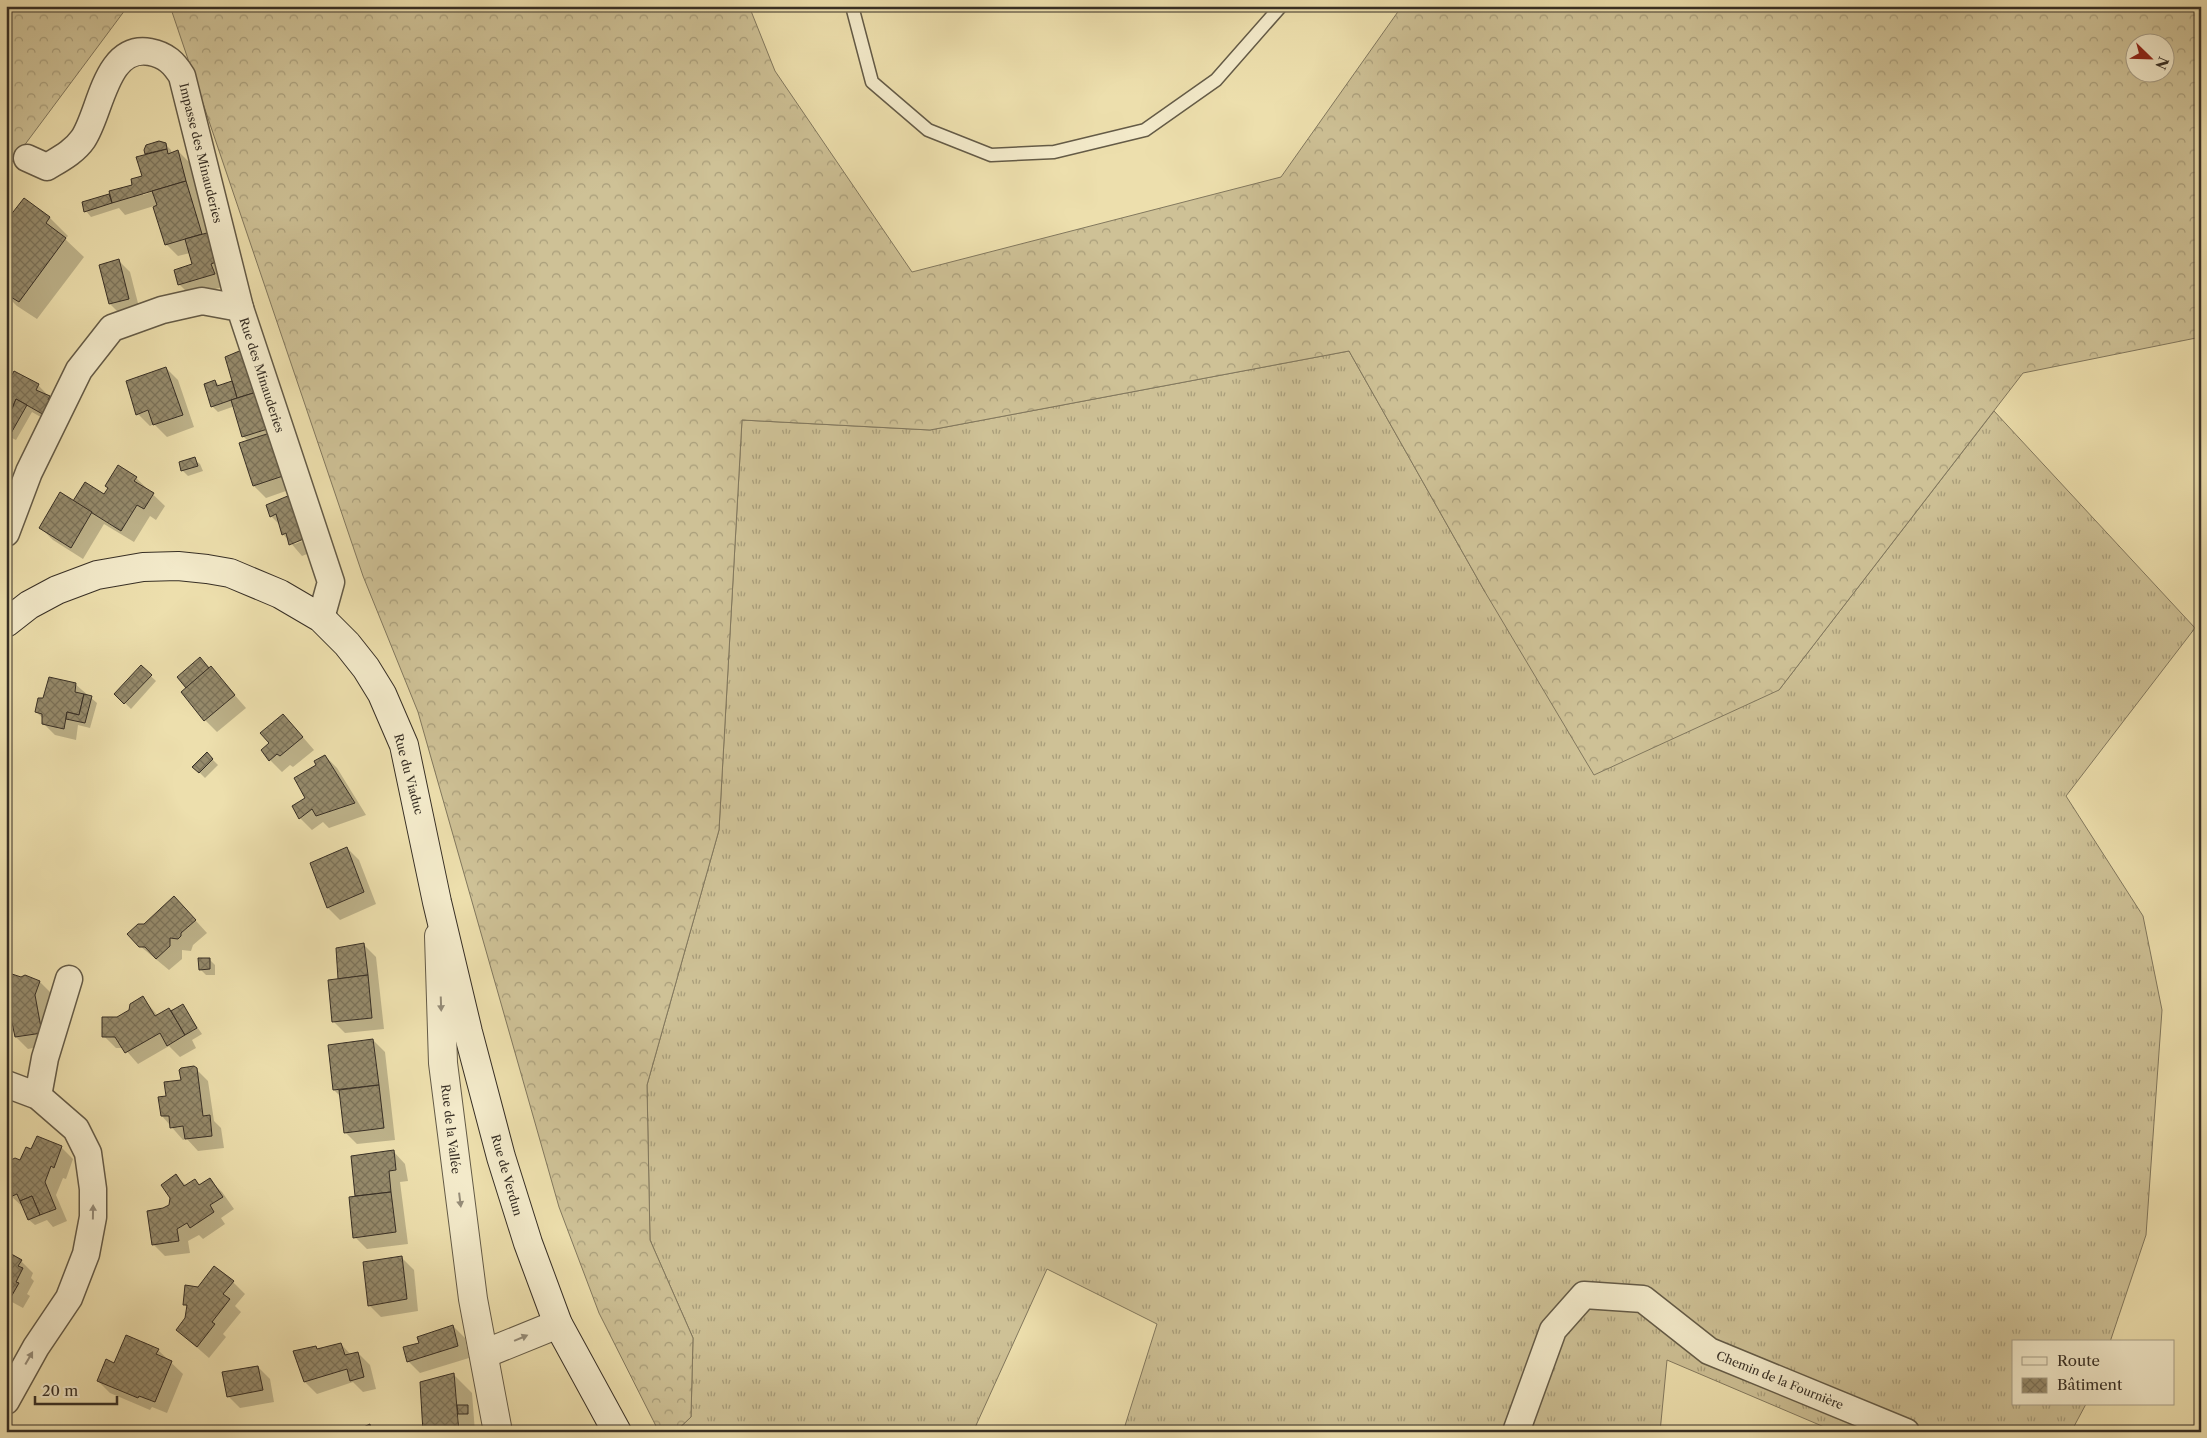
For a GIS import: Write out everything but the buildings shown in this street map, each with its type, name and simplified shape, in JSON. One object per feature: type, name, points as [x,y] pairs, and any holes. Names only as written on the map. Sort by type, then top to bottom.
[{"type":"main road","name":"Rue du Viaduc","points":[[6,623],[29,605],[57,590],[97,575],[143,567],[178,566],[230,573],[280,594],[321,618],[347,644],[366,668],[382,694],[404,745],[438,902]]},
{"type":"main road","name":"Rue de Verdun","points":[[438,902],[501,1157],[528,1243],[558,1324],[617,1432]]},
{"type":"main road","name":"Rue de la Vallée","points":[[438,902],[443,1063],[473,1299],[498,1432]]},
{"type":"main road","points":[[484,1354],[558,1324]]},
{"type":"street","name":"Impasse des Minauderies","points":[[27,158],[47,167],[68,155],[83,140],[90,127],[107,80],[118,64],[130,54],[144,51],[160,54],[173,62],[182,76],[240,308]]},
{"type":"street","name":"Rue des Minauderies","points":[[6,533],[29,472],[79,370],[112,328],[162,310],[202,301],[240,308],[331,582],[321,618]]},
{"type":"street","points":[[38,1096],[45,1058],[69,979]]},
{"type":"street","points":[[6,1084],[38,1096],[76,1129],[88,1153],[93,1189],[93,1217],[86,1254],[69,1298],[36,1347],[6,1401]]},
{"type":"street","name":"Chemin de la Fournière","points":[[1516,1432],[1553,1330],[1584,1295],[1643,1299],[1709,1351],[1906,1432]]},
{"type":"lane","points":[[853,6],[852,10],[872,82],[928,130],[991,155],[1054,152],[1146,130],[1216,80],[1282,6]]},
{"type":"green space","points":[[6,6],[128,6],[6,170]]},
{"type":"green space","points":[[170,6],[749,6],[775,71],[912,272],[1281,177],[1402,6],[2201,6],[2201,337],[2023,373],[1779,690],[1594,775],[1485,592],[1349,351],[930,430],[742,420],[719,830],[647,1085],[650,1240],[693,1338],[691,1417],[675,1432],[659,1432],[599,1313],[559,1207],[418,712],[363,576]]},
{"type":"green space","points":[[1349,351],[1485,592],[1779,690],[1994,411],[2195,628],[2066,796],[2143,916],[2162,1010],[2146,1235],[2111,1340],[2012,1340],[2012,1406],[2085,1406],[2071,1432],[1836,1432],[1667,1360],[1660,1432],[1123,1432],[1157,1324],[1047,1269],[973,1432],[675,1432],[691,1417],[693,1338],[650,1240],[647,1085],[719,830],[742,420],[930,430]]}]
